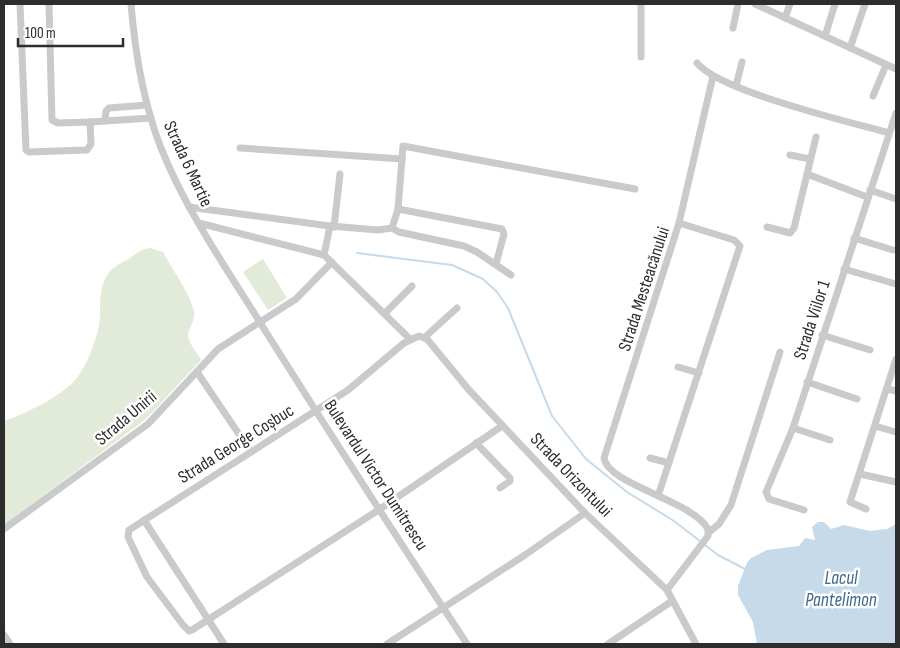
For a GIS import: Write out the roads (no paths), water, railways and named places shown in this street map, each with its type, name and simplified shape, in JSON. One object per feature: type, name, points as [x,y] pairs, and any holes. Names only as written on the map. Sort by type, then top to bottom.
[{"type":"street","points":[[20,4],[26,150],[29,152],[89,149],[90,122]]},
{"type":"street","points":[[49,4],[52,120],[58,123],[151,118]]},
{"type":"street","name":"Strada 6 Martie","points":[[131,4],[137,60],[147,105],[162,149],[189,207],[260,322]]},
{"type":"street","points":[[641,4],[641,57]]},
{"type":"street","points":[[733,28],[738,4]]},
{"type":"street","points":[[755,4],[896,69]]},
{"type":"street","points":[[786,18],[790,4]]},
{"type":"street","points":[[825,36],[835,4]]},
{"type":"street","points":[[850,48],[865,4]]},
{"type":"street","points":[[736,86],[742,62]]},
{"type":"street","points":[[697,63],[713,76],[736,86],[784,103],[889,133]]},
{"type":"street","points":[[873,96],[886,65]]},
{"type":"street","points":[[679,223],[713,76]]},
{"type":"street","points":[[105,121],[106,111],[109,108],[147,105]]},
{"type":"street","name":"Strada Viilor 1","points":[[804,510],[772,500],[765,494],[793,428],[896,113]]},
{"type":"street","points":[[768,227],[787,232],[792,231],[816,138]]},
{"type":"street","points":[[392,228],[398,209],[404,146],[635,189]]},
{"type":"street","points":[[240,148],[402,159]]},
{"type":"street","points":[[790,155],[810,159]]},
{"type":"street","points":[[324,255],[332,226],[340,174]]},
{"type":"street","points":[[807,174],[868,194],[896,199]]},
{"type":"street","points":[[189,207],[332,226],[378,230],[392,228],[399,232],[464,246],[511,274]]},
{"type":"street","points":[[398,209],[502,229],[504,234],[496,264]]},
{"type":"street","points":[[199,223],[324,255],[412,338],[425,337],[457,308]]},
{"type":"street","name":"Strada Mesteacănului","points":[[658,496],[740,244],[734,240],[679,223],[604,458],[607,465],[620,476],[658,496],[698,517],[706,526],[708,534]]},
{"type":"street","points":[[854,238],[893,250]]},
{"type":"street","name":"Strada Unirii","points":[[4,530],[148,424],[226,343],[296,299],[332,262]]},
{"type":"street","points":[[844,269],[896,284]]},
{"type":"street","points":[[385,313],[412,286]]},
{"type":"street","name":"Bulevardul Victor Dumitrescu","points":[[260,322],[467,644]]},
{"type":"street","points":[[822,335],[870,350]]},
{"type":"street","name":"Strada Orizontului","points":[[425,337],[502,426],[585,513],[667,590],[696,644]]},
{"type":"street","name":"Strada George Coșbuc","points":[[208,620],[192,630],[186,629],[147,577],[127,534],[129,530],[360,382],[412,338]]},
{"type":"street","points":[[667,590],[708,534],[719,524],[731,505],[780,352]]},
{"type":"street","points":[[866,509],[850,502],[896,359]]},
{"type":"street","points":[[678,367],[699,373]]},
{"type":"street","points":[[197,372],[251,452]]},
{"type":"street","points":[[808,382],[857,399]]},
{"type":"street","points":[[887,389],[896,391]]},
{"type":"street","points":[[208,620],[380,509],[502,426]]},
{"type":"street","points":[[875,426],[896,432]]},
{"type":"street","points":[[793,428],[830,440]]},
{"type":"street","points":[[476,443],[510,478],[510,481],[500,488]]},
{"type":"street","points":[[650,458],[669,463]]},
{"type":"street","points":[[860,474],[896,482]]},
{"type":"street","points":[[387,644],[585,513]]},
{"type":"street","points":[[144,520],[224,644]]},
{"type":"street","points":[[608,644],[672,601]]},
{"type":"street","points":[[4,635],[10,644]]},
{"type":"water","name":"Lacul Pantelimon","points":[[818,522],[824,522],[831,529],[844,525],[870,531],[887,529],[896,524],[896,644],[757,644],[753,622],[738,595],[738,586],[747,563],[751,558],[767,550],[799,546],[805,538],[815,540],[812,527]]},
{"type":"waterway","points":[[357,253],[452,265],[483,279],[497,292],[508,308],[552,416],[586,459],[627,492],[674,521],[718,555],[745,569]]}]
